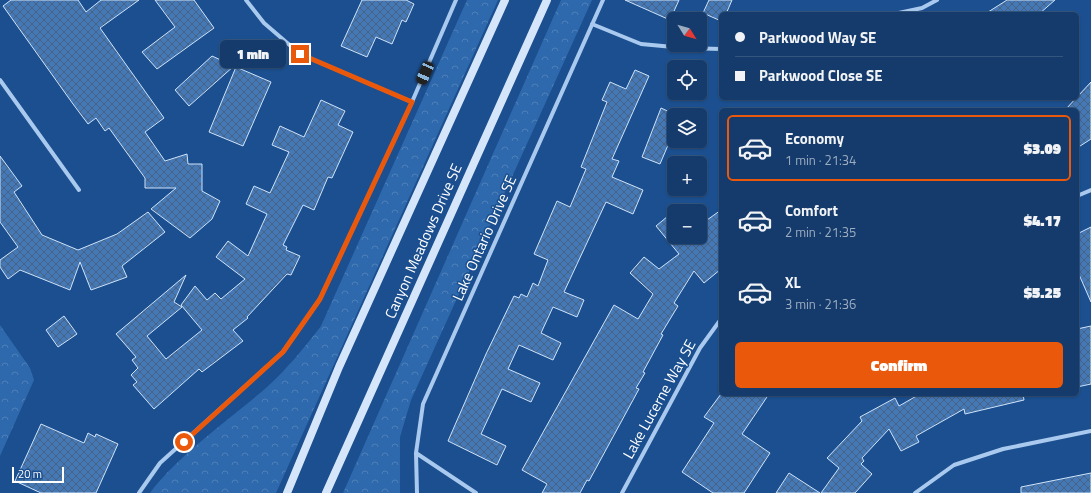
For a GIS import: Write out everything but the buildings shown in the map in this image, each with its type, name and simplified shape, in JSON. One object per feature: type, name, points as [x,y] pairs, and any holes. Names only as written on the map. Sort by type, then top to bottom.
[{"type":"main road","name":"Canyon Meadows Drive SE","points":[[287,493],[339,367],[505,0]]},
{"type":"main road","name":"Canyon Meadows Drive SE","points":[[326,493],[547,0]]},
{"type":"street","points":[[246,0],[264,23],[300,54],[412,102]]},
{"type":"street","points":[[139,493],[160,464],[283,352],[320,299],[412,102],[456,0]]},
{"type":"street","name":"Lake Ontario Drive SE","points":[[417,493],[416,453],[423,404],[603,0]]},
{"type":"street","points":[[903,12],[922,8],[937,0]]},
{"type":"street","points":[[592,24],[641,44],[684,48],[719,49]]},
{"type":"street","points":[[0,80],[79,190]]},
{"type":"street","points":[[1079,195],[1091,190]]},
{"type":"street","name":"Lake Lucerne Way SE","points":[[622,493],[700,348],[719,322]]},
{"type":"street","points":[[915,493],[954,465],[1003,449],[1091,431]]},
{"type":"street","points":[[416,453],[476,493]]},
{"type":"green space","points":[[467,0],[498,0],[276,493],[150,493],[175,465],[190,451],[274,381],[321,326]]},
{"type":"green space","points":[[561,0],[592,0],[411,400],[400,437],[400,493],[343,493]]},
{"type":"green space","points":[[0,325],[30,368],[34,380],[0,456]]},
{"type":"route","points":[[184,442],[283,352],[320,299],[412,102],[300,54]]}]
